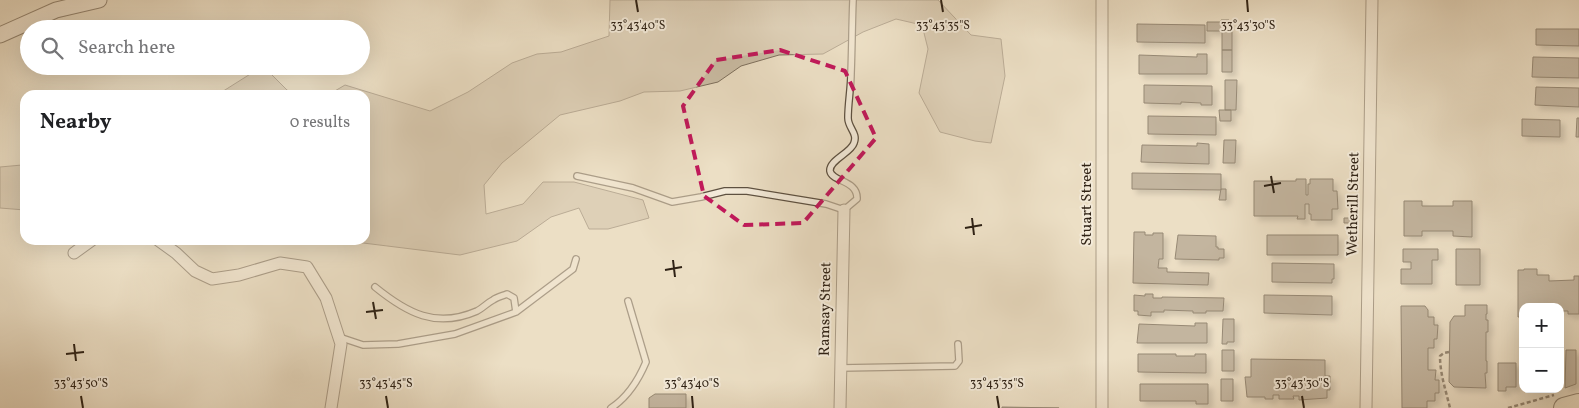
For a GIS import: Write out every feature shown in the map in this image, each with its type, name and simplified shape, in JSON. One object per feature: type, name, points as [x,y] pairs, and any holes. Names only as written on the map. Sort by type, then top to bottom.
[{"type":"highway","points":[[1562,400],[1579,404]]},
{"type":"street","points":[[34,20],[56,10],[99,0]]},
{"type":"street","name":"Stuart Street","points":[[1102,0],[1102,408]]},
{"type":"street","name":"Wetherill Street","points":[[1366,408],[1372,0]]},
{"type":"street","points":[[0,35],[20,26]]},
{"type":"street","name":"Ramsay Street","points":[[840,408],[844,210]]},
{"type":"street","points":[[74,253],[85,245]]},
{"type":"street","points":[[165,245],[195,271],[212,279],[239,276],[280,263],[307,267],[326,298],[341,344],[331,408]]},
{"type":"lane","points":[[577,176],[633,188],[672,202],[701,198],[725,191],[748,191],[826,204],[844,210],[858,200],[858,193],[853,187],[832,175],[830,171],[832,165],[854,143],[855,134],[848,121],[853,0]]},
{"type":"lane","points":[[338,333],[363,345],[398,344],[455,334],[516,312],[573,269],[576,259]]},
{"type":"lane","points":[[375,287],[396,304],[423,316],[446,319],[478,310],[492,300],[507,294],[514,298],[516,312]]},
{"type":"lane","points":[[611,408],[622,401],[638,381],[646,362],[628,301]]},
{"type":"lane","points":[[840,368],[955,366],[959,361],[958,344]]},
{"type":"path","points":[[1449,352],[1440,356],[1440,362],[1450,408]]},
{"type":"path","points":[[1508,408],[1562,400]]},
{"type":"highlighted area","points":[[780,50],[845,71],[876,138],[803,223],[744,225],[704,196],[683,106],[716,60]]},
{"type":"shaded area","points":[[610,0],[938,0],[971,35],[1001,39],[1005,76],[991,143],[940,132],[919,93],[928,49],[922,25],[896,19],[863,32],[823,54],[779,55],[741,66],[718,82],[680,91],[644,92],[620,101],[560,115],[502,163],[484,185],[486,214],[523,204],[543,182],[574,182],[643,200],[649,218],[608,229],[589,229],[579,208],[551,217],[517,241],[460,255],[370,244],[370,93],[430,111],[468,92],[512,63],[537,54],[561,52],[609,36]]},
{"type":"shaded area","points":[[249,75],[272,75],[287,90],[225,90]]},
{"type":"shaded area","points":[[345,85],[361,90],[336,90]]},
{"type":"shaded area","points":[[20,165],[20,210],[0,208],[0,167]]},
{"type":"building","points":[[1221,20],[1229,20],[1229,29],[1232,29],[1232,50],[1222,50],[1222,31],[1207,31],[1207,22],[1221,22]]},
{"type":"building","points":[[1137,24],[1205,25],[1205,43],[1137,42]]},
{"type":"building","points":[[1536,29],[1579,29],[1579,46],[1536,45]]},
{"type":"building","points":[[1222,50],[1232,50],[1232,72],[1222,72]]},
{"type":"building","points":[[1197,54],[1207,54],[1207,74],[1139,74],[1139,55],[1197,57]]},
{"type":"building","points":[[1533,57],[1579,58],[1579,78],[1532,77]]},
{"type":"building","points":[[1225,80],[1237,80],[1236,110],[1225,110]]},
{"type":"building","points":[[1144,85],[1212,86],[1212,105],[1181,102],[1181,104],[1144,103]]},
{"type":"building","points":[[1536,87],[1579,88],[1579,107],[1535,105]]},
{"type":"building","points":[[1219,110],[1231,110],[1231,121],[1220,121]]},
{"type":"building","points":[[1148,116],[1216,117],[1216,135],[1148,134]]},
{"type":"building","points":[[1577,118],[1579,118],[1579,137],[1576,137]]},
{"type":"building","points":[[1522,119],[1560,120],[1560,137],[1522,136]]},
{"type":"building","points":[[1224,140],[1236,140],[1235,163],[1223,163]]},
{"type":"building","points":[[1197,143],[1209,144],[1209,164],[1141,162],[1142,145],[1197,146]]},
{"type":"building","points":[[1132,173],[1221,174],[1221,190],[1132,189]]},
{"type":"building","points":[[1296,179],[1306,179],[1306,195],[1308,195],[1310,179],[1333,179],[1333,191],[1337,191],[1338,209],[1332,209],[1332,220],[1311,220],[1309,204],[1305,204],[1305,219],[1297,219],[1298,216],[1254,216],[1254,181],[1296,181]]},
{"type":"building","points":[[1221,189],[1226,189],[1226,200],[1219,200]]},
{"type":"building","points":[[1404,201],[1422,201],[1422,206],[1453,206],[1453,201],[1472,201],[1472,237],[1453,236],[1453,231],[1422,231],[1422,236],[1404,236]]},
{"type":"building","points":[[1344,218],[1350,218],[1350,223],[1344,223]]},
{"type":"building","points":[[1134,232],[1145,232],[1145,235],[1163,233],[1163,259],[1159,259],[1158,268],[1167,268],[1167,272],[1209,273],[1208,285],[1133,283]]},
{"type":"building","points":[[1178,235],[1216,236],[1216,247],[1224,249],[1224,258],[1219,258],[1219,260],[1175,259]]},
{"type":"building","points":[[1267,235],[1338,235],[1338,255],[1267,255]]},
{"type":"building","points":[[1403,249],[1438,249],[1438,260],[1432,260],[1432,284],[1401,284],[1401,269],[1411,269],[1411,262],[1403,262]]},
{"type":"building","points":[[1456,249],[1480,249],[1480,285],[1456,285]]},
{"type":"building","points":[[1272,263],[1334,264],[1334,279],[1332,279],[1332,283],[1272,282]]},
{"type":"building","points":[[1537,269],[1537,275],[1549,275],[1549,281],[1574,280],[1574,276],[1579,276],[1579,314],[1568,314],[1568,311],[1564,311],[1564,303],[1519,303],[1518,317],[1518,270]]},
{"type":"building","points":[[1145,294],[1153,294],[1153,298],[1224,298],[1223,311],[1193,313],[1193,311],[1164,310],[1164,312],[1151,312],[1151,316],[1138,315],[1138,311],[1134,311],[1134,295],[1145,296]]},
{"type":"building","points":[[1264,295],[1332,296],[1332,315],[1264,313]]},
{"type":"building","points":[[1465,305],[1487,305],[1486,388],[1454,387],[1449,382],[1450,322],[1454,316],[1465,316]]},
{"type":"building","points":[[1401,306],[1425,306],[1428,310],[1428,317],[1434,317],[1434,325],[1438,325],[1437,339],[1434,339],[1434,348],[1428,348],[1428,370],[1436,370],[1435,380],[1439,380],[1439,393],[1435,393],[1435,401],[1427,401],[1427,408],[1402,408]]},
{"type":"building","points":[[1223,319],[1234,319],[1234,342],[1222,344]]},
{"type":"building","points":[[1195,323],[1207,323],[1207,343],[1137,343],[1139,324],[1195,326]]},
{"type":"building","points":[[1222,350],[1234,350],[1234,371],[1222,371]]},
{"type":"building","points":[[1566,350],[1576,350],[1576,384],[1565,388]]},
{"type":"building","points":[[1138,354],[1195,356],[1195,354],[1206,354],[1206,373],[1138,372]]},
{"type":"building","points":[[1251,359],[1325,360],[1325,376],[1330,376],[1330,390],[1327,390],[1327,398],[1299,400],[1299,396],[1293,396],[1294,399],[1279,399],[1279,395],[1273,395],[1273,399],[1247,397],[1245,377],[1251,377]]},
{"type":"building","points":[[1498,363],[1516,363],[1516,387],[1506,387],[1506,391],[1498,391]]},
{"type":"building","points":[[1221,379],[1233,379],[1233,401],[1221,401]]},
{"type":"building","points":[[1140,384],[1208,384],[1208,404],[1196,404],[1196,401],[1140,401]]},
{"type":"building","points":[[655,394],[686,394],[686,408],[649,408],[649,398]]},
{"type":"building","points":[[1002,407],[1059,408],[1002,408]]}]
